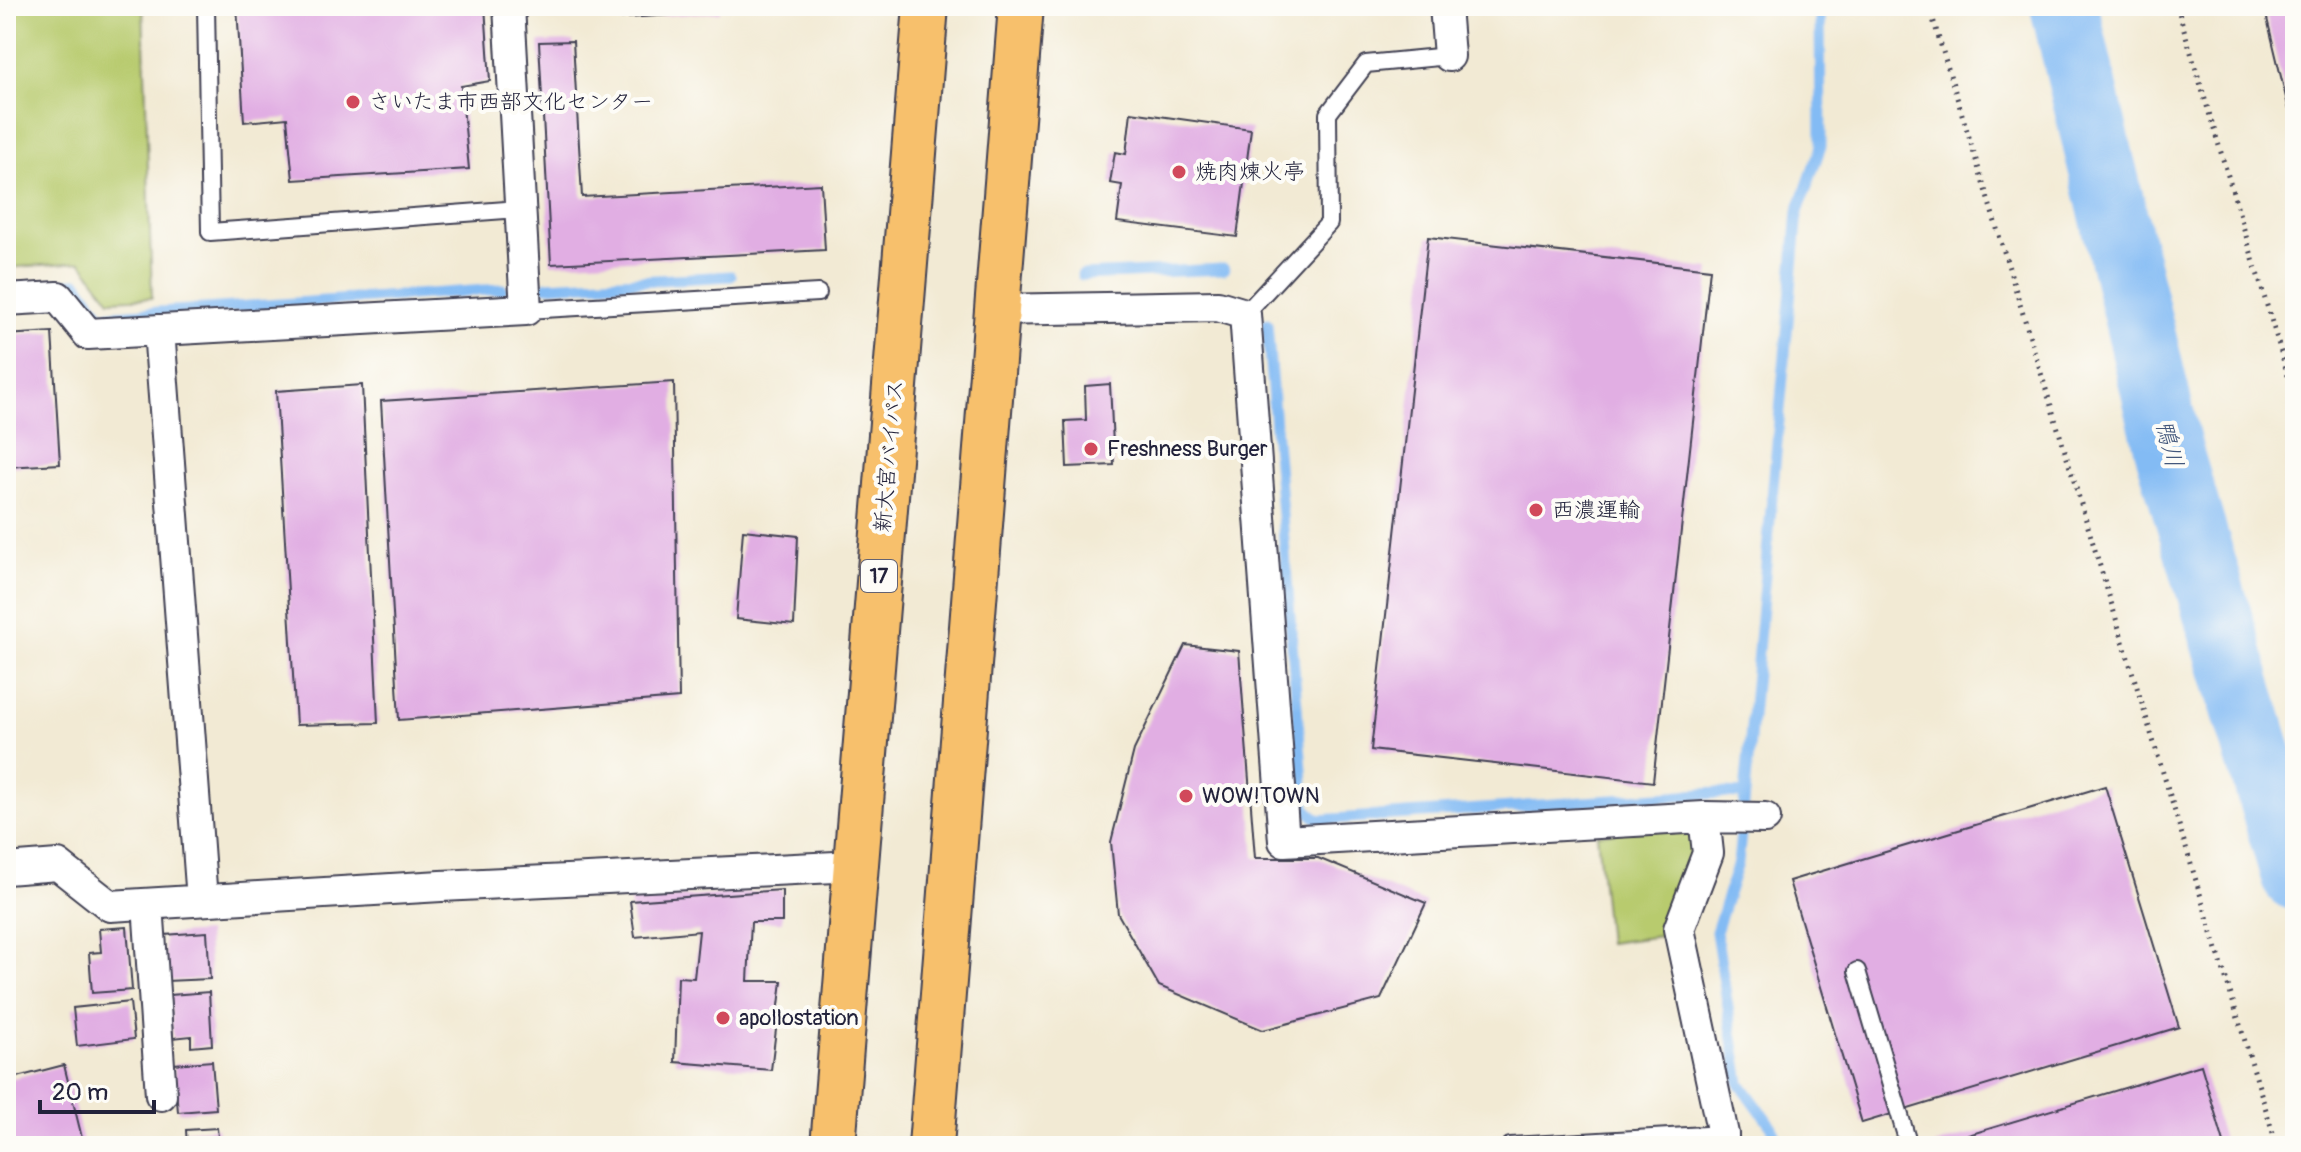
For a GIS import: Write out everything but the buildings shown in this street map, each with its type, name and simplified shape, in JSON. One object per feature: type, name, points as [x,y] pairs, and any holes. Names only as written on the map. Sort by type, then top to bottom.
[{"type":"highway","name":"新大宮バイパス","points":[[833,1146],[926,6]]},
{"type":"highway","points":[[931,1146],[1021,6]]},
{"type":"street","points":[[6,300],[58,297],[88,334],[526,310],[509,6]]},
{"type":"street","points":[[1445,6],[1449,56]]},
{"type":"street","points":[[997,310],[1218,306],[1245,314],[1284,841],[1704,817],[1765,818]]},
{"type":"street","points":[[159,330],[202,900]]},
{"type":"street","points":[[1704,817],[1708,853],[1679,929],[1723,1140]]},
{"type":"street","points":[[6,869],[58,865],[110,906],[856,866]]},
{"type":"street","points":[[148,904],[161,1095]]},
{"type":"lane","points":[[206,6],[210,232],[520,209]]},
{"type":"lane","points":[[1245,314],[1329,223],[1328,114],[1366,64],[1449,56]]},
{"type":"lane","points":[[526,310],[818,293]]},
{"type":"lane","points":[[1857,971],[1909,1146]]},
{"type":"lane","points":[[1510,1146],[1723,1140]]},
{"type":"path","points":[[1929,6],[2277,1146]]},
{"type":"path","points":[[2177,6],[2295,399]]},
{"type":"green space","points":[[6,6],[143,6],[152,298],[110,300],[81,262],[6,268]]},
{"type":"green space","points":[[1698,826],[1700,852],[1668,935],[1608,943],[1597,834]]},
{"type":"waterway","points":[[1745,794],[1798,212],[1821,146],[1820,6]]},
{"type":"waterway","name":"鴨川","points":[[2064,6],[2170,455],[2295,876]]},
{"type":"waterway","points":[[1082,275],[1224,269]]},
{"type":"waterway","points":[[547,286],[731,276]]},
{"type":"waterway","points":[[52,284],[78,283],[101,316],[502,289]]},
{"type":"waterway","points":[[1267,324],[1305,808],[1319,820],[1718,793],[1745,794],[1738,863],[1716,932],[1740,1083],[1772,1127],[1778,1146]]},
{"type":"place","name":"さいたま市西部文化センター","points":[[353,102]]},
{"type":"place","name":"焼肉煉火亭","points":[[1179,172]]},
{"type":"place","name":"Freshness Burger","points":[[1091,449]]},
{"type":"place","name":"西濃運輸","points":[[1536,510]]},
{"type":"place","name":"WOW!TOWN","points":[[1186,796]]},
{"type":"place","name":"apollostation","points":[[723,1018]]}]
